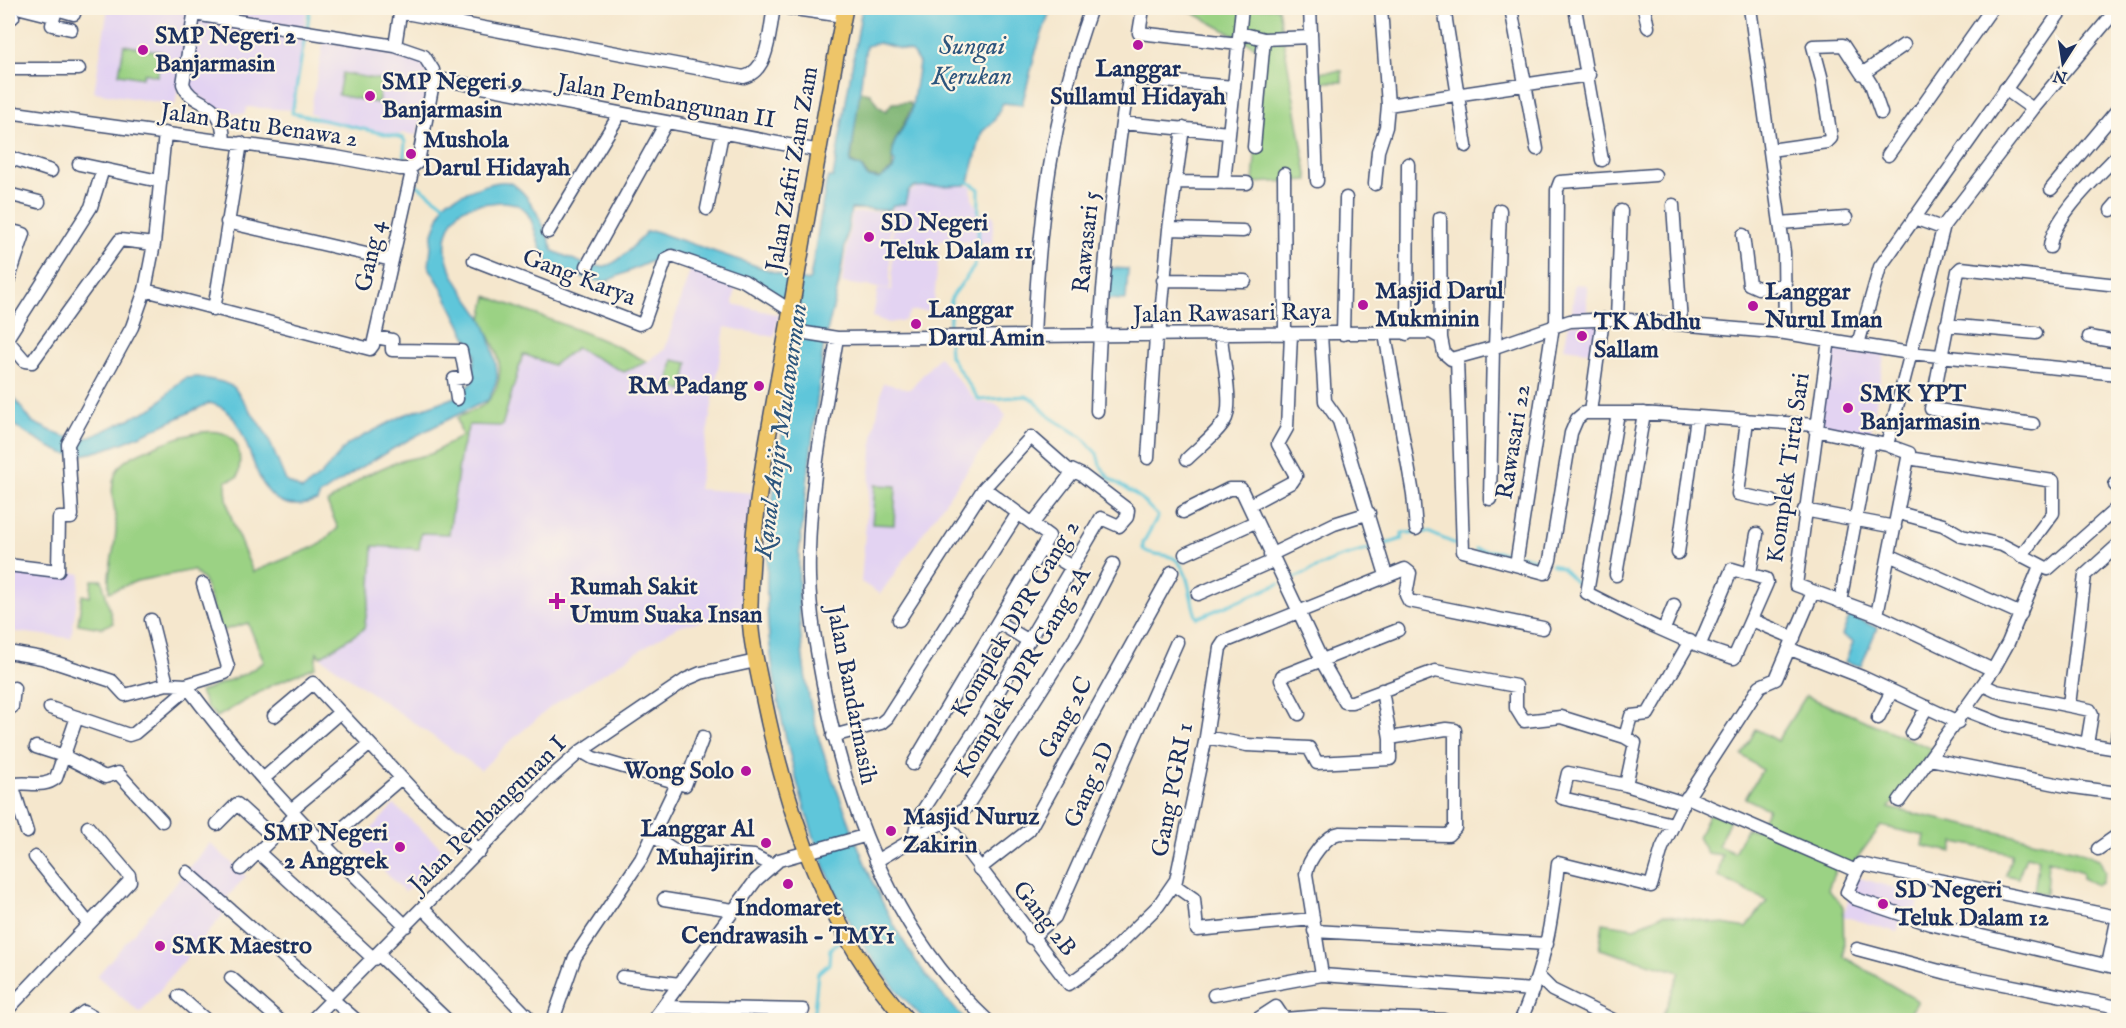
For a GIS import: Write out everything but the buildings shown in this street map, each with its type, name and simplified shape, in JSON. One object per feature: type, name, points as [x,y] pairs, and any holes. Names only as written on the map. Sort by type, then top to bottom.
[{"type":"main road","name":"Jalan Zafri Zam Zam","points":[[844,12],[796,277],[791,308],[791,331],[771,414],[758,509],[750,606],[756,661],[788,802],[812,851],[845,937],[872,979],[907,1020]]},
{"type":"street","points":[[394,46],[401,10],[744,77],[753,74],[762,63],[774,8]]},
{"type":"street","points":[[788,8],[844,12]]},
{"type":"street","points":[[1034,337],[1045,184],[1060,113],[1091,8]]},
{"type":"street","points":[[1224,183],[1242,8]]},
{"type":"street","points":[[1310,8],[1317,181]]},
{"type":"street","points":[[1375,184],[1378,151],[1386,127],[1388,105],[1381,8]]},
{"type":"street","points":[[1443,8],[1466,146]]},
{"type":"street","points":[[1511,8],[1537,149]]},
{"type":"street","points":[[1575,8],[1589,75],[1602,160]]},
{"type":"street","points":[[1644,8],[1648,27]]},
{"type":"street","points":[[1750,8],[1780,223],[1786,285],[1785,333]]},
{"type":"street","points":[[1888,155],[1992,8]]},
{"type":"street","points":[[1858,344],[1878,271],[2063,8]]},
{"type":"street","points":[[1887,445],[1942,228],[2032,109],[2118,8]]},
{"type":"street","points":[[71,29],[53,25],[53,16],[56,9],[74,14]]},
{"type":"street","points":[[224,141],[223,124],[219,115],[212,107],[186,91],[183,84],[194,11],[394,46],[424,56],[433,70],[434,78],[420,154],[407,175]]},
{"type":"street","points":[[14,13],[53,16]]},
{"type":"street","points":[[1142,15],[1138,33],[1240,39],[1311,37]]},
{"type":"street","points":[[1254,147],[1264,39]]},
{"type":"street","points":[[1770,150],[1827,142],[1831,138],[1822,80],[1813,46],[1844,45],[1871,84],[1881,113]]},
{"type":"street","points":[[1864,73],[1904,45]]},
{"type":"street","points":[[8,69],[79,69]]},
{"type":"street","points":[[1388,105],[1589,75]]},
{"type":"street","name":"Jalan Pembangunan II","points":[[434,78],[619,115],[819,151]]},
{"type":"street","name":"Rawasari 5","points":[[1097,411],[1098,337],[1105,254],[1129,78],[1234,87]]},
{"type":"street","points":[[2005,88],[2032,109]]},
{"type":"street","points":[[2051,189],[2118,109]]},
{"type":"street","name":"Jalan Batu Benawa 2","points":[[8,112],[224,141],[407,175]]},
{"type":"street","points":[[548,232],[619,115]]},
{"type":"street","points":[[587,266],[666,123]]},
{"type":"street","points":[[1122,123],[1229,133]]},
{"type":"street","points":[[1148,458],[1168,229],[1183,128]]},
{"type":"street","points":[[8,565],[58,571],[59,518],[71,518],[72,515],[69,449],[132,327],[145,290],[154,244],[165,133]]},
{"type":"street","points":[[707,209],[722,134]]},
{"type":"street","points":[[145,290],[214,310],[241,144]]},
{"type":"street","points":[[2050,247],[2055,228],[2118,155]]},
{"type":"street","points":[[8,158],[51,171]]},
{"type":"street","points":[[80,164],[159,181]]},
{"type":"street","points":[[1407,334],[1408,164]]},
{"type":"street","points":[[8,337],[91,207],[103,169]]},
{"type":"street","points":[[1249,505],[1292,482],[1296,476],[1278,444],[1287,428],[1288,334],[1284,174]]},
{"type":"street","name":"Gang 4","points":[[214,310],[367,349],[372,348],[392,260],[407,175]]},
{"type":"street","name":"Rawasari 22","points":[[1516,565],[1554,326],[1557,187],[1560,182],[1655,175]]},
{"type":"street","points":[[1175,182],[1247,183]]},
{"type":"street","points":[[8,194],[39,202]]},
{"type":"street","points":[[1342,334],[1346,198]]},
{"type":"street","points":[[1673,205],[1681,323]]},
{"type":"street","points":[[1490,500],[1500,210]]},
{"type":"street","points":[[1617,319],[1621,211]]},
{"type":"street","points":[[1440,218],[1441,338],[1448,358],[1457,358],[1577,320],[1617,319],[1785,333],[1910,353],[2118,374]]},
{"type":"street","points":[[1780,223],[1846,218]]},
{"type":"street","points":[[1914,218],[1942,228]]},
{"type":"street","points":[[227,222],[392,260]]},
{"type":"street","points":[[1168,229],[1243,231]]},
{"type":"street","points":[[8,230],[24,234],[8,281]]},
{"type":"street","points":[[1743,235],[1749,284],[1758,288],[1786,285]]},
{"type":"street","points":[[8,341],[25,361],[32,362],[120,240],[154,244]]},
{"type":"street","name":"Gang Karya","points":[[474,260],[639,324],[644,322],[668,256],[676,256],[744,281],[791,308]]},
{"type":"street","points":[[2033,424],[1933,410],[1930,404],[1958,271],[1961,268],[2118,285]]},
{"type":"street","points":[[1163,280],[1245,281]]},
{"type":"street","points":[[1590,412],[1603,319]]},
{"type":"street","points":[[1947,325],[2036,333]]},
{"type":"street","name":"Jalan Rawasari Raya","points":[[791,331],[835,338],[1433,332],[1441,338]]},
{"type":"street","points":[[1321,334],[1325,401],[1339,422],[1369,513],[1386,575]]},
{"type":"street","points":[[1385,334],[1413,494],[1416,529]]},
{"type":"street","points":[[1187,459],[1226,419],[1228,386],[1223,366],[1221,335]]},
{"type":"street","points":[[375,337],[392,340],[392,350],[461,351],[466,377],[454,379],[457,399]]},
{"type":"street","points":[[2088,337],[2118,342]]},
{"type":"street","name":"Jalan Bandarmasih","points":[[835,338],[820,443],[809,575],[814,638],[833,736],[861,837],[912,930],[960,992],[987,1020]]},
{"type":"street","name":"Komplek Tirta Sari","points":[[1829,339],[1795,583],[1813,592],[1877,615],[1993,670]]},
{"type":"street","points":[[1457,358],[1463,551],[1545,573],[1550,560],[1571,433],[1577,419],[1590,412],[1747,420],[1815,428],[1907,450],[1908,458],[1899,513],[1877,615]]},
{"type":"street","points":[[1618,412],[1587,593],[1695,643],[1736,657],[1767,582],[1766,579],[1750,573],[1732,569],[1695,643],[1648,714],[1631,716],[1625,737]]},
{"type":"street","points":[[1616,575],[1644,413]]},
{"type":"street","points":[[1678,554],[1697,417]]},
{"type":"street","points":[[1747,420],[1737,493],[1772,501]]},
{"type":"street","points":[[899,620],[984,488],[1031,437],[1071,470],[1070,477],[1033,523]]},
{"type":"street","points":[[1840,602],[1870,442]]},
{"type":"street","points":[[1908,458],[2053,481],[2053,513],[2021,555]]},
{"type":"street","name":"Komplek DPR Gang 2","points":[[914,837],[918,818],[981,721],[1101,518],[1119,526],[1128,514],[1128,510],[1082,475],[1071,470]]},
{"type":"street","points":[[913,764],[1048,540],[1048,533],[984,488]]},
{"type":"street","points":[[1184,512],[1229,489],[1237,488],[1249,505],[1272,558],[1345,702],[1352,702],[1435,671],[1512,684],[1516,686],[1516,708],[1524,721],[1561,717],[1625,737],[1635,743],[1626,785]]},
{"type":"street","points":[[1899,513],[1943,525],[1962,536],[2002,544],[2048,569],[2118,507]]},
{"type":"street","points":[[1804,510],[1895,527]]},
{"type":"street","points":[[833,736],[881,723],[887,718],[1018,513]]},
{"type":"street","points":[[1198,594],[1272,558],[1334,524],[1369,513]]},
{"type":"street","points":[[1185,554],[1255,522]]},
{"type":"street","points":[[1750,573],[1757,534]]},
{"type":"street","points":[[2069,705],[2085,575],[2118,545]]},
{"type":"street","points":[[1042,549],[1072,567]]},
{"type":"street","points":[[1889,555],[2021,614]]},
{"type":"street","name":"Komplek DPR Gang 2A","points":[[876,861],[965,809],[1075,637],[1113,564]]},
{"type":"street","points":[[1899,801],[1993,670],[2021,614],[2040,566]]},
{"type":"street","points":[[1299,611],[1386,575],[1408,570],[1406,599],[1412,602],[1543,628]]},
{"type":"street","name":"Gang 2C","points":[[979,869],[1029,830],[1172,572]]},
{"type":"street","points":[[50,708],[129,735],[135,733],[187,687],[225,673],[228,667],[203,584]]},
{"type":"street","points":[[1521,1020],[1539,977],[1547,944],[1558,863],[1649,886],[1673,824],[1686,800],[1760,686],[1776,679],[1813,592]]},
{"type":"street","points":[[1664,629],[1674,605]]},
{"type":"street","name":"Gang PGRI 1","points":[[1069,984],[1105,958],[1158,906],[1174,885],[1206,737],[1220,648],[1224,642],[1299,611]]},
{"type":"street","points":[[151,620],[167,684]]},
{"type":"street","points":[[1752,620],[1792,644],[1927,707],[2117,749],[2118,732]]},
{"type":"street","points":[[999,623],[1029,641]]},
{"type":"street","points":[[1299,714],[1281,678],[1322,659],[1398,630]]},
{"type":"street","name":"Gang 2D","points":[[1031,938],[1055,917],[1177,642]]},
{"type":"street","points":[[8,652],[42,658],[112,681],[125,695],[167,684],[187,687],[229,742],[323,845],[406,926]]},
{"type":"street","name":"Jalan Pembangunan I","points":[[312,1020],[480,851],[547,780],[581,751],[687,679],[701,673],[756,661]]},
{"type":"street","points":[[274,716],[313,683],[401,778],[480,851]]},
{"type":"street","points":[[1983,685],[1996,691],[2092,711],[2087,744]]},
{"type":"street","points":[[8,707],[12,707],[14,688]]},
{"type":"street","points":[[1206,737],[1246,745],[1309,748],[1317,763],[1390,759],[1392,757],[1390,738],[1382,690]]},
{"type":"street","points":[[1878,718],[1892,691]]},
{"type":"street","points":[[1912,733],[1927,707]]},
{"type":"street","points":[[263,778],[339,713]]},
{"type":"street","points":[[27,831],[10,785],[52,782],[56,778],[77,717]]},
{"type":"street","points":[[1323,975],[1313,925],[1307,870],[1332,834],[1448,835],[1455,828],[1455,730],[1446,729],[1390,738]]},
{"type":"street","points":[[581,751],[593,758],[685,785],[703,737]]},
{"type":"street","points":[[241,869],[273,837],[293,812],[369,745]]},
{"type":"street","points":[[36,747],[64,756],[105,777],[118,773],[162,821]]},
{"type":"street","points":[[1930,759],[2066,786],[2118,793]]},
{"type":"street","points":[[1673,824],[1562,798],[1568,773],[1686,800],[1854,870]]},
{"type":"street","points":[[323,845],[401,778]]},
{"type":"street","points":[[554,1020],[575,957],[641,859],[675,788],[674,783]]},
{"type":"street","points":[[217,824],[237,804],[273,837]]},
{"type":"street","name":"Gang 2B","points":[[945,822],[1031,938],[1069,984]]},
{"type":"street","points":[[8,1009],[127,885],[130,878],[88,827]]},
{"type":"street","points":[[2097,849],[2118,835]]},
{"type":"street","points":[[653,836],[676,851],[754,856],[772,865]]},
{"type":"street","points":[[652,1020],[756,880],[772,865],[779,860],[861,837]]},
{"type":"street","points":[[258,852],[447,1020]]},
{"type":"street","points":[[35,857],[89,924]]},
{"type":"street","points":[[1860,864],[2118,916],[2113,967],[1930,924],[1856,899],[1847,892],[1854,870],[1860,864]]},
{"type":"street","points":[[187,872],[335,999],[356,1020]]},
{"type":"street","points":[[1174,885],[1194,899],[1197,930],[1313,925],[1547,944]]},
{"type":"street","points":[[664,899],[734,910]]},
{"type":"street","points":[[423,909],[531,1020]]},
{"type":"street","points":[[1857,949],[1947,973],[2118,1007]]},
{"type":"street","points":[[1214,995],[1323,975],[1533,990]]},
{"type":"street","points":[[622,977],[680,984]]},
{"type":"street","points":[[1539,977],[1551,990],[1613,1020]]},
{"type":"street","points":[[231,978],[279,1020]]},
{"type":"street","points":[[1269,986],[1276,1007],[1284,1020],[1324,1016],[1444,1020]]},
{"type":"street","points":[[179,996],[206,1020]]},
{"type":"street","points":[[663,1007],[803,1010]]},
{"type":"street","points":[[1256,1020],[1276,1007]]},
{"type":"street","points":[[74,1020],[84,1012],[98,1020]]},
{"type":"shaded area","name":"SMP Negeri 2 Banjarmasin","points":[[108,8],[192,8],[175,105],[94,92]]},
{"type":"shaded area","points":[[198,8],[307,8],[304,29],[198,10]]},
{"type":"shaded area","points":[[195,17],[305,35],[292,110],[247,107],[244,114],[219,110],[186,86]]},
{"type":"shaded area","name":"SMP Negeri 9 Banjarmasin","points":[[324,40],[417,55],[431,74],[417,135],[403,133],[398,135],[316,121],[316,115],[310,113]]},
{"type":"shaded area","points":[[919,185],[971,186],[972,198],[980,213],[994,216],[992,243],[940,240],[933,311],[911,311],[905,320],[889,323],[873,317],[878,289],[892,290],[893,205]]},
{"type":"shaded area","name":"SD Negeri Teluk Dalam 11","points":[[890,211],[890,289],[842,283],[852,213]]},
{"type":"shaded area","name":"Rumah Sakit Umum Suaka Insan","points":[[693,261],[737,276],[733,304],[779,315],[774,337],[725,327],[698,489],[753,493],[744,613],[678,626],[552,706],[508,743],[481,770],[320,657],[364,629],[371,588],[373,546],[418,549],[421,533],[449,534],[461,451],[469,424],[502,426],[523,354],[553,365],[576,348],[624,372],[647,362],[665,349]]},
{"type":"shaded area","name":"TK Abdhu Sallam","points":[[1574,284],[1587,285],[1587,312],[1572,313]]},
{"type":"shaded area","name":"TK Abdhu Sallam","points":[[1599,322],[1594,352],[1564,348],[1569,324]]},
{"type":"shaded area","name":"SMK YPT Banjarmasin","points":[[1832,343],[1885,352],[1870,436],[1818,428]]},
{"type":"shaded area","points":[[939,357],[977,402],[997,404],[1006,416],[880,594],[861,582],[873,437],[883,383],[910,389]]},
{"type":"shaded area","points":[[8,564],[81,574],[71,638],[8,631]]},
{"type":"shaded area","name":"SMP Negeri 2 Anggrek","points":[[394,805],[444,850],[405,892],[357,844]]},
{"type":"shaded area","name":"SMK Maestro","points":[[210,843],[246,876],[222,903],[223,915],[140,1013],[97,976]]},
{"type":"shaded area","name":"SD Negeri Teluk Dalam 12","points":[[1856,877],[1920,895],[1916,915],[1905,912],[1897,932],[1843,916]]},
{"type":"green space","points":[[1184,8],[1278,8],[1308,180],[1253,183],[1263,51]]},
{"type":"green space","points":[[124,45],[162,52],[157,76],[144,73],[142,78],[119,74]]},
{"type":"green space","points":[[1342,71],[1342,82],[1320,82],[1320,72]]},
{"type":"green space","points":[[342,73],[382,80],[378,103],[338,95]]},
{"type":"green space","points":[[859,91],[870,93],[878,106],[886,111],[892,103],[909,102],[912,107],[893,145],[892,169],[880,178],[868,176],[862,167],[851,162]]},
{"type":"green space","points":[[487,296],[588,334],[647,362],[624,372],[576,348],[553,365],[523,354],[502,426],[469,425],[461,451],[449,534],[421,533],[419,549],[373,546],[371,588],[364,629],[320,657],[317,652],[315,667],[272,685],[217,717],[207,707],[200,692],[247,673],[264,662],[248,623],[221,631],[204,581],[193,570],[137,581],[109,592],[109,574],[116,530],[112,486],[118,469],[127,459],[173,439],[203,432],[228,435],[236,443],[240,457],[238,477],[226,481],[228,505],[253,572],[319,545],[338,528],[327,503],[364,476],[396,462],[431,454],[462,436],[457,418],[487,402],[494,392],[500,372],[499,362],[492,342],[481,323]]},
{"type":"green space","points":[[673,360],[688,363],[683,390],[668,387]]},
{"type":"green space","points":[[875,485],[896,486],[894,525],[872,524]]},
{"type":"green space","points":[[92,580],[102,580],[113,623],[101,628],[78,624],[82,595],[90,597]]},
{"type":"green space","points":[[1806,696],[1933,749],[1889,808],[2077,850],[2099,859],[2105,872],[2102,883],[2097,885],[2082,878],[2082,872],[2048,860],[2046,893],[2034,892],[2039,859],[2026,856],[2018,878],[2006,875],[2012,854],[1955,842],[1952,852],[1923,846],[1925,836],[1881,826],[1849,869],[1837,866],[1828,889],[1843,907],[1844,957],[1918,1001],[1906,1020],[1671,1020],[1663,1015],[1680,972],[1599,949],[1603,923],[1635,928],[1663,914],[1746,928],[1767,901],[1718,876],[1722,855],[1707,853],[1698,837],[1709,814],[1730,819],[1718,846],[1734,853],[1746,829],[1756,830],[1768,809],[1745,798],[1762,770],[1742,755],[1756,729],[1777,741]]},
{"type":"water","name":"Sungai Kerukan","points":[[862,8],[881,8],[899,14],[913,8],[1051,8],[1036,51],[1022,105],[1003,103],[994,121],[982,132],[969,182],[965,185],[913,187],[908,192],[905,204],[893,205],[890,210],[851,209],[839,283],[823,349],[799,554],[800,622],[804,668],[827,764],[856,842],[894,924],[926,974],[966,1020],[925,1020],[887,978],[862,943],[838,897],[822,859],[795,774],[784,730],[770,646],[767,574],[777,465],[803,324],[803,306],[665,251],[654,260],[607,281],[575,276],[558,269],[547,261],[525,210],[506,202],[479,204],[459,211],[450,225],[446,239],[446,252],[455,278],[483,320],[492,345],[497,378],[488,400],[381,456],[320,495],[317,501],[296,505],[280,501],[268,491],[239,427],[228,412],[210,403],[141,435],[86,454],[72,455],[57,451],[8,420],[8,389],[32,422],[62,436],[79,439],[91,437],[155,407],[186,378],[198,377],[222,382],[234,387],[267,435],[286,481],[302,490],[321,475],[348,444],[404,415],[461,395],[472,382],[475,354],[429,267],[432,236],[444,204],[448,200],[486,185],[507,182],[523,192],[530,201],[542,222],[553,251],[584,264],[604,266],[613,263],[646,232],[654,231],[780,274],[808,281],[826,183],[828,177],[833,177]],"holes":[[[879,43],[912,52],[919,63],[911,113],[894,144],[893,170],[879,179],[867,177],[861,167],[850,163],[866,46]]]},
{"type":"water","points":[[1110,268],[1128,269],[1126,300],[1108,299]]},
{"type":"water","points":[[1850,615],[1877,628],[1861,666],[1845,662],[1853,642],[1842,635]]},
{"type":"waterway","points":[[307,29],[310,8]]},
{"type":"waterway","points":[[305,36],[292,113],[403,138],[405,142],[403,167]]},
{"type":"waterway","points":[[949,334],[951,298],[974,267],[978,247],[979,189],[967,181]]},
{"type":"waterway","points":[[414,183],[445,205]]},
{"type":"waterway","points":[[949,340],[950,356],[979,400],[1026,396],[1034,400],[1050,417],[1083,438],[1097,454],[1100,465],[1109,478],[1138,496],[1158,516],[1143,543],[1143,549],[1150,553],[1171,557],[1180,564],[1187,578],[1197,618],[1279,584]]},
{"type":"waterway","points":[[1382,545],[1402,539],[1402,533],[1428,532],[1460,546]]},
{"type":"waterway","points":[[1288,581],[1335,559],[1373,548]]},
{"type":"waterway","points":[[1476,549],[1514,554]]},
{"type":"waterway","points":[[1520,555],[1545,562]]},
{"type":"waterway","points":[[1552,564],[1562,568],[1583,590]]},
{"type":"waterway","points":[[813,1020],[818,973],[829,964],[830,949],[843,938]]},
{"type":"place","name":"Langgar Sullamul Hidayah","points":[[1138,45]]},
{"type":"place","name":"SMP Negeri 2 Banjarmasin","points":[[143,50]]},
{"type":"place","name":"SMP Negeri 9 Banjarmasin","points":[[370,96]]},
{"type":"place","name":"Mushola Darul Hidayah","points":[[411,154]]},
{"type":"place","name":"SD Negeri Teluk Dalam 11","points":[[869,237]]},
{"type":"place","name":"Masjid Darul Mukminin","points":[[1363,305]]},
{"type":"place","name":"Langgar Nurul Iman","points":[[1753,306]]},
{"type":"place","name":"Langgar Darul Amin","points":[[916,324]]},
{"type":"place","name":"TK Abdhu Sallam","points":[[1582,336]]},
{"type":"place","name":"RM Padang","points":[[759,386]]},
{"type":"place","name":"SMK YPT Banjarmasin","points":[[1848,408]]},
{"type":"place","name":"Rumah Sakit Umum Suaka Insan","points":[[557,601]]},
{"type":"place","name":"Wong Solo","points":[[746,771]]},
{"type":"place","name":"Masjid Nuruz Zakirin","points":[[891,831]]},
{"type":"place","name":"Langgar Al Muhajirin","points":[[766,843]]},
{"type":"place","name":"SMP Negeri 2 Anggrek","points":[[400,847]]},
{"type":"place","name":"Indomaret Cendrawasih - TMY1","points":[[788,884]]},
{"type":"place","name":"SD Negeri Teluk Dalam 12","points":[[1883,904]]},
{"type":"place","name":"SMK Maestro","points":[[160,946]]},
{"type":"water label","name":"Kanal Anjir Mulawarman","points":[[781,431]]}]
